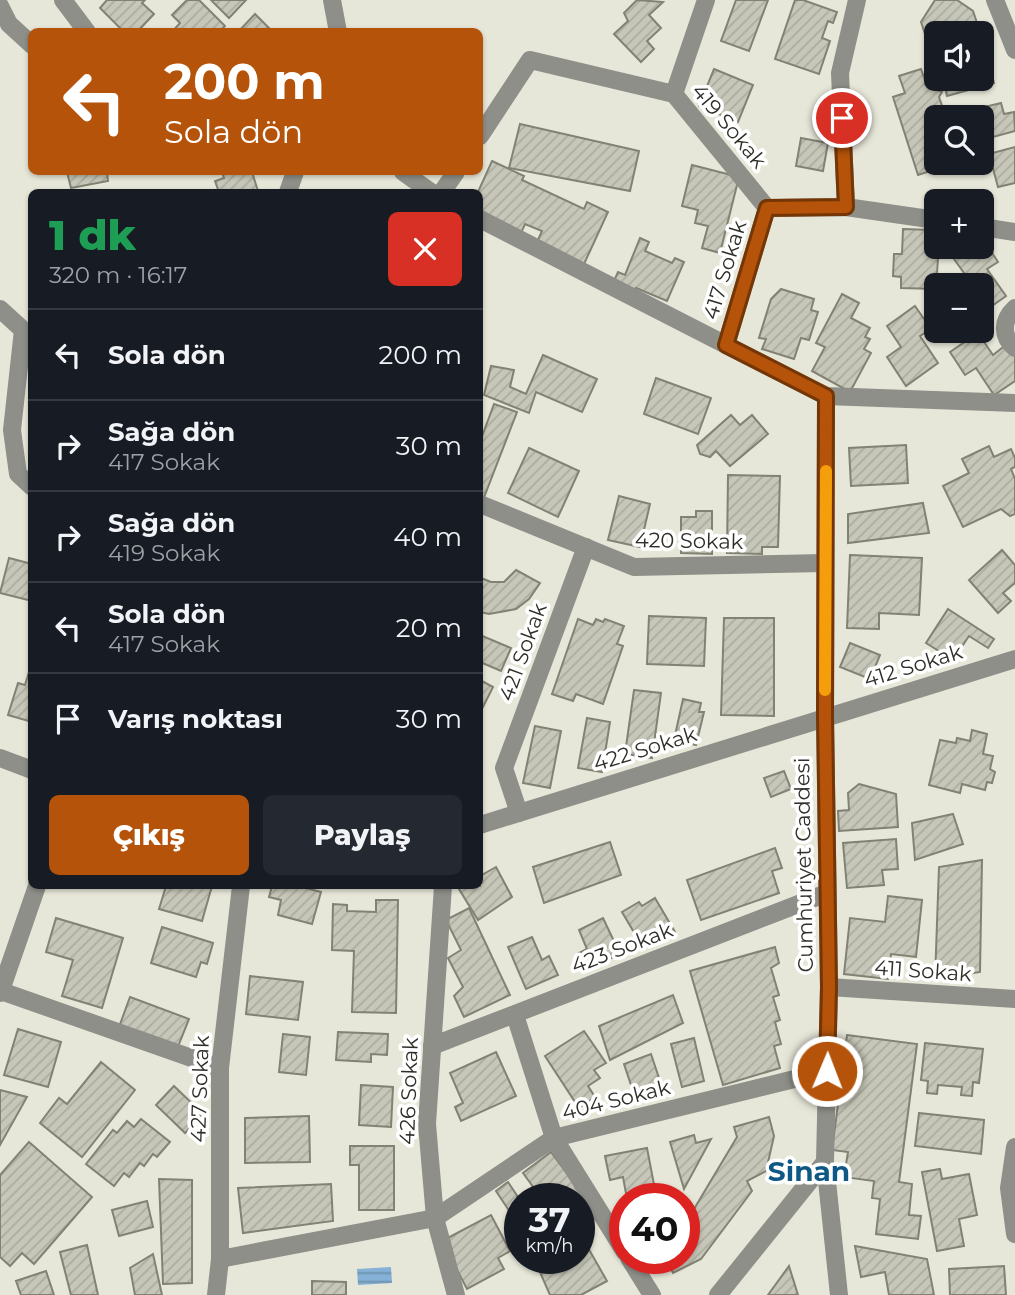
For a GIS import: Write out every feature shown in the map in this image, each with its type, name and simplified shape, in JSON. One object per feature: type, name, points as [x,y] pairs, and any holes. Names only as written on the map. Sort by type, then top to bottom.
[{"type":"street","points":[[63,0],[84,28]]},
{"type":"street","points":[[332,0],[337,28]]},
{"type":"street","points":[[674,94],[706,0]]},
{"type":"street","points":[[846,207],[840,74],[856,0]]},
{"type":"street","points":[[995,0],[1015,50]]},
{"type":"street","points":[[0,6],[9,24],[28,41]]},
{"type":"street","name":"419 Sokak","points":[[483,131],[530,60],[674,94],[767,208]]},
{"type":"street","points":[[407,175],[426,189]]},
{"type":"street","points":[[767,208],[846,207],[924,218]]},
{"type":"street","name":"417 Sokak","points":[[726,345],[767,208]]},
{"type":"street","points":[[483,221],[826,396],[1015,403]]},
{"type":"street","points":[[994,229],[1015,232]]},
{"type":"street","points":[[1015,308],[1009,314],[1004,329],[1006,337],[1015,348]]},
{"type":"street","points":[[0,309],[23,330],[12,430],[18,474],[28,483]]},
{"type":"street","name":"Cumhuriyet Caddesi","points":[[826,396],[825,716],[829,987],[825,1162],[839,1295]]},
{"type":"street","name":"420 Sokak","points":[[483,505],[634,566],[825,563]]},
{"type":"street","name":"421 Sokak","points":[[519,813],[504,768],[586,547]]},
{"type":"street","name":"412 Sokak","points":[[825,716],[1015,659]]},
{"type":"street","name":"422 Sokak","points":[[483,824],[825,716]]},
{"type":"street","points":[[0,758],[28,769]]},
{"type":"street","points":[[36,889],[0,992],[220,1069]]},
{"type":"street","name":"427 Sokak","points":[[216,1295],[220,1259],[220,1069],[241,889]]},
{"type":"street","name":"426 Sokak","points":[[443,889],[427,1124],[435,1218],[456,1295]]},
{"type":"street","name":"423 Sokak","points":[[432,1046],[827,893]]},
{"type":"street","name":"411 Sokak","points":[[829,987],[1015,999]]},
{"type":"street","points":[[514,1014],[554,1138],[609,1226]]},
{"type":"street","name":"404 Sokak","points":[[435,1218],[554,1138],[827,1071]]},
{"type":"street","points":[[1015,1147],[1009,1188],[1015,1234]]},
{"type":"street","points":[[718,1295],[825,1162]]},
{"type":"street","points":[[220,1259],[435,1218]]},
{"type":"street","points":[[639,1274],[652,1295]]},
{"type":"water","points":[[391,1267],[392,1283],[358,1285],[357,1269]]},
{"type":"building","points":[[107,0],[145,0],[142,3],[154,14],[141,28],[120,28],[100,8]]},
{"type":"building","points":[[187,0],[199,0],[225,26],[176,28],[180,23],[172,15]]},
{"type":"building","points":[[211,0],[246,0],[229,18]]},
{"type":"building","points":[[637,0],[663,2],[649,15],[661,28],[647,41],[654,49],[641,62],[614,34],[628,21],[624,13]]},
{"type":"building","points":[[736,0],[768,0],[749,51],[721,41]]},
{"type":"building","points":[[795,0],[803,0],[837,12],[833,23],[828,21],[822,38],[830,41],[819,74],[775,59]]},
{"type":"building","points":[[935,0],[957,0],[973,11],[976,21],[924,21],[924,31],[921,22]]},
{"type":"building","points":[[255,14],[269,28],[242,28]]},
{"type":"building","points":[[714,69],[753,85],[738,122],[699,106]]},
{"type":"building","points":[[921,69],[924,91],[942,92],[939,97],[942,105],[924,105],[924,173],[918,175],[893,97],[905,93],[899,76]]},
{"type":"building","points":[[946,91],[965,91],[947,96]]},
{"type":"building","points":[[1001,103],[1004,114],[1014,112],[1015,131],[994,137],[993,105]]},
{"type":"building","points":[[520,124],[639,151],[630,191],[509,168]]},
{"type":"building","points":[[801,138],[828,143],[823,171],[796,166]]},
{"type":"building","points":[[1015,147],[1015,183],[998,187],[994,172],[994,153]]},
{"type":"building","points":[[492,161],[524,176],[522,180],[584,209],[587,202],[608,212],[584,264],[537,242],[542,231],[525,224],[521,233],[483,214],[483,189],[479,189]]},
{"type":"building","points":[[692,165],[739,177],[720,253],[702,248],[708,226],[695,223],[698,210],[682,206]]},
{"type":"building","points":[[68,175],[107,175],[108,181],[71,188]]},
{"type":"building","points":[[223,175],[253,175],[257,189],[218,189],[215,181],[224,178]]},
{"type":"building","points":[[903,229],[924,230],[924,259],[938,259],[937,273],[924,273],[924,289],[901,288],[901,277],[893,276],[894,254],[902,254]]},
{"type":"building","points":[[640,238],[649,242],[645,251],[672,263],[675,258],[684,262],[667,301],[636,288],[632,291],[613,283],[618,272],[625,275]]},
{"type":"building","points":[[994,256],[998,262],[987,269],[990,273],[964,273],[954,259],[994,259]]},
{"type":"building","points":[[994,279],[1006,296],[994,304]]},
{"type":"building","points":[[781,289],[814,299],[811,310],[818,312],[809,340],[801,338],[794,359],[762,349],[766,339],[759,338],[771,299]]},
{"type":"building","points":[[842,294],[859,303],[851,318],[870,328],[865,337],[870,339],[864,349],[871,353],[850,392],[812,371],[825,347],[816,343]]},
{"type":"building","points":[[915,306],[924,319],[924,333],[920,336],[938,363],[906,386],[887,357],[901,347],[887,326]]},
{"type":"building","points":[[963,343],[985,343],[993,355],[1007,344],[1015,356],[1015,381],[994,395],[976,368],[965,375],[950,352]]},
{"type":"building","points":[[543,355],[597,379],[582,412],[536,392],[529,413],[484,395],[491,366],[514,370],[510,387],[526,394]]},
{"type":"building","points":[[656,378],[711,398],[698,434],[644,414]]},
{"type":"building","points":[[494,404],[517,412],[483,500],[483,434]]},
{"type":"building","points":[[731,415],[740,425],[752,415],[768,434],[730,466],[716,451],[710,457],[700,454],[697,445]]},
{"type":"building","points":[[906,445],[908,483],[851,486],[849,448]]},
{"type":"building","points":[[989,446],[994,457],[1011,449],[1015,458],[1015,467],[1011,469],[1015,479],[1015,514],[1010,516],[1001,509],[963,527],[943,486],[969,473],[962,459]]},
{"type":"building","points":[[529,448],[579,471],[558,517],[508,493]]},
{"type":"building","points":[[728,475],[780,476],[778,547],[762,547],[762,554],[727,553]]},
{"type":"building","points":[[619,496],[650,504],[640,547],[608,540]]},
{"type":"building","points":[[923,503],[929,533],[848,543],[848,514]]},
{"type":"building","points":[[696,511],[712,511],[712,554],[681,553],[681,517],[696,517]]},
{"type":"building","points":[[1002,550],[1015,565],[1015,583],[1003,593],[1011,601],[998,613],[969,580]]},
{"type":"building","points":[[850,555],[922,558],[919,615],[879,613],[879,629],[847,628]]},
{"type":"building","points":[[9,558],[28,563],[28,600],[0,593]]},
{"type":"building","points":[[516,570],[540,583],[529,599],[516,609],[483,613],[483,579],[504,582]]},
{"type":"building","points":[[948,609],[994,639],[988,648],[969,636],[953,660],[926,643]]},
{"type":"building","points":[[649,616],[706,618],[704,666],[647,664]]},
{"type":"building","points":[[724,618],[774,618],[774,716],[721,715]]},
{"type":"building","points":[[578,619],[593,625],[596,619],[603,622],[605,619],[624,626],[617,644],[623,646],[603,704],[576,694],[573,701],[552,694]]},
{"type":"building","points":[[483,636],[511,648],[501,671],[483,663]]},
{"type":"building","points":[[850,643],[880,655],[870,679],[840,667]]},
{"type":"building","points":[[28,675],[28,721],[8,715],[18,683],[25,685]]},
{"type":"building","points":[[483,682],[493,687],[483,707]]},
{"type":"building","points":[[634,690],[661,693],[652,758],[625,754]]},
{"type":"building","points":[[683,699],[701,703],[699,712],[704,712],[696,745],[674,740]]},
{"type":"building","points":[[587,718],[610,722],[602,772],[578,768]]},
{"type":"building","points":[[535,726],[561,731],[550,788],[523,783]]},
{"type":"building","points":[[972,730],[987,734],[983,754],[993,756],[990,769],[995,772],[992,783],[987,782],[985,790],[962,784],[960,793],[929,785],[940,740],[956,743],[957,738],[970,741]]},
{"type":"building","points":[[784,771],[791,789],[771,797],[764,778]]},
{"type":"building","points":[[859,784],[896,794],[898,827],[839,831],[838,811],[849,810],[848,793]]},
{"type":"building","points":[[953,814],[963,844],[915,860],[912,823]]},
{"type":"building","points":[[896,839],[898,869],[882,870],[884,885],[847,888],[843,843]]},
{"type":"building","points":[[610,842],[621,875],[544,903],[533,867]]},
{"type":"building","points":[[775,848],[782,868],[772,871],[779,893],[701,920],[687,880]]},
{"type":"building","points":[[982,860],[980,972],[935,979],[939,867]]},
{"type":"building","points":[[496,867],[512,897],[478,920],[459,889],[483,889],[483,874]]},
{"type":"building","points":[[165,889],[211,889],[202,921],[159,909]]},
{"type":"building","points":[[271,889],[310,889],[321,892],[312,924],[278,915],[281,900],[269,897]]},
{"type":"building","points":[[888,896],[922,900],[916,957],[891,954],[888,979],[844,974],[850,918],[885,922]]},
{"type":"building","points":[[655,898],[675,932],[663,940],[658,933],[641,944],[622,912],[639,902],[642,906]]},
{"type":"building","points":[[376,900],[398,900],[396,1013],[352,1012],[354,951],[332,950],[333,904],[347,905],[347,911],[376,912]]},
{"type":"building","points":[[469,908],[510,995],[464,1017],[454,996],[463,987],[448,958],[461,950],[446,920]]},
{"type":"building","points":[[56,918],[123,938],[102,1008],[62,996],[73,960],[46,952]]},
{"type":"building","points":[[603,918],[620,954],[587,970],[579,953],[587,949],[579,930]]},
{"type":"building","points":[[162,927],[213,943],[207,964],[201,962],[196,977],[151,963]]},
{"type":"building","points":[[532,937],[542,960],[549,956],[558,975],[526,989],[508,947]]},
{"type":"building","points":[[775,947],[779,963],[771,968],[779,995],[773,997],[780,1020],[775,1022],[781,1044],[774,1046],[780,1068],[723,1085],[690,971]]},
{"type":"building","points":[[250,976],[303,982],[298,1020],[246,1014]]},
{"type":"building","points":[[673,995],[683,1023],[610,1060],[599,1026]]},
{"type":"building","points":[[130,997],[189,1019],[177,1049],[119,1027]]},
{"type":"building","points":[[18,1029],[61,1042],[48,1087],[4,1075]]},
{"type":"building","points":[[584,1031],[606,1063],[594,1070],[600,1078],[588,1086],[595,1097],[579,1108],[545,1056]]},
{"type":"building","points":[[338,1032],[388,1034],[387,1055],[371,1054],[371,1062],[336,1060]]},
{"type":"building","points":[[283,1034],[310,1037],[306,1075],[279,1072]]},
{"type":"building","points":[[847,1035],[917,1044],[899,1182],[912,1184],[909,1215],[921,1216],[918,1239],[876,1234],[880,1199],[872,1198],[874,1181],[844,1177],[848,1152],[832,1150]]},
{"type":"building","points":[[694,1038],[704,1081],[682,1087],[671,1044]]},
{"type":"building","points":[[925,1043],[983,1049],[979,1083],[973,1082],[972,1096],[961,1095],[962,1087],[938,1085],[937,1094],[927,1093],[928,1081],[921,1080]]},
{"type":"building","points":[[496,1052],[516,1096],[461,1121],[455,1107],[463,1103],[450,1073]]},
{"type":"building","points":[[651,1054],[661,1084],[651,1087],[653,1094],[636,1100],[624,1064]]},
{"type":"building","points":[[101,1062],[135,1090],[82,1157],[40,1123],[59,1098],[67,1104]]},
{"type":"building","points":[[361,1085],[393,1087],[391,1127],[359,1125]]},
{"type":"building","points":[[174,1086],[203,1114],[185,1133],[156,1105]]},
{"type":"building","points":[[0,1090],[27,1097],[0,1145]]},
{"type":"building","points":[[919,1113],[984,1120],[981,1154],[915,1146]]},
{"type":"building","points":[[309,1116],[310,1162],[245,1163],[245,1118]]},
{"type":"building","points":[[769,1117],[774,1136],[766,1171],[747,1181],[752,1191],[700,1260],[700,1199],[737,1137],[734,1127]]},
{"type":"building","points":[[141,1119],[170,1142],[157,1157],[153,1154],[144,1166],[140,1163],[129,1177],[124,1173],[114,1186],[86,1164],[113,1130],[117,1133],[127,1121],[134,1127]]},
{"type":"building","points":[[694,1135],[696,1143],[711,1139],[687,1183],[682,1183],[670,1142]]},
{"type":"building","points":[[29,1142],[92,1197],[34,1264],[22,1253],[10,1266],[0,1257],[0,1175]]},
{"type":"building","points":[[350,1146],[394,1146],[394,1210],[359,1210],[359,1165],[350,1165]]},
{"type":"building","points":[[647,1148],[654,1183],[624,1183],[623,1177],[610,1180],[605,1156]]},
{"type":"building","points":[[551,1152],[574,1183],[530,1183],[523,1173]]},
{"type":"building","points":[[940,1169],[942,1179],[969,1174],[977,1215],[959,1219],[964,1246],[937,1251],[922,1172]]},
{"type":"building","points":[[159,1179],[192,1180],[192,1283],[163,1284]]},
{"type":"building","points":[[331,1184],[333,1221],[243,1233],[238,1188]]},
{"type":"building","points":[[504,1185],[504,1203],[496,1191]]},
{"type":"building","points":[[147,1201],[153,1227],[119,1236],[112,1210]]},
{"type":"building","points":[[491,1215],[504,1240],[504,1254],[498,1258],[504,1269],[467,1289],[442,1241]]},
{"type":"building","points":[[87,1245],[98,1295],[71,1295],[60,1252]]},
{"type":"building","points":[[855,1246],[927,1259],[934,1295],[889,1295],[885,1272],[861,1277]]},
{"type":"building","points":[[153,1254],[162,1295],[135,1295],[130,1268]]},
{"type":"building","points":[[595,1260],[607,1281],[581,1295],[550,1295],[541,1274],[595,1274]]},
{"type":"building","points":[[789,1266],[798,1295],[768,1295]]},
{"type":"building","points":[[1004,1266],[1006,1295],[950,1295],[949,1269]]},
{"type":"building","points":[[46,1271],[54,1295],[21,1295],[16,1281]]},
{"type":"building","points":[[312,1281],[346,1282],[346,1295],[312,1295]]},
{"type":"slow traffic","points":[[825,690],[826,471]]},
{"type":"district","name":"Sinan","points":[[809,1171]]},
{"type":"route","points":[[827,1071],[829,987],[825,716],[826,396],[726,345],[767,208],[846,207],[842,118]]}]
